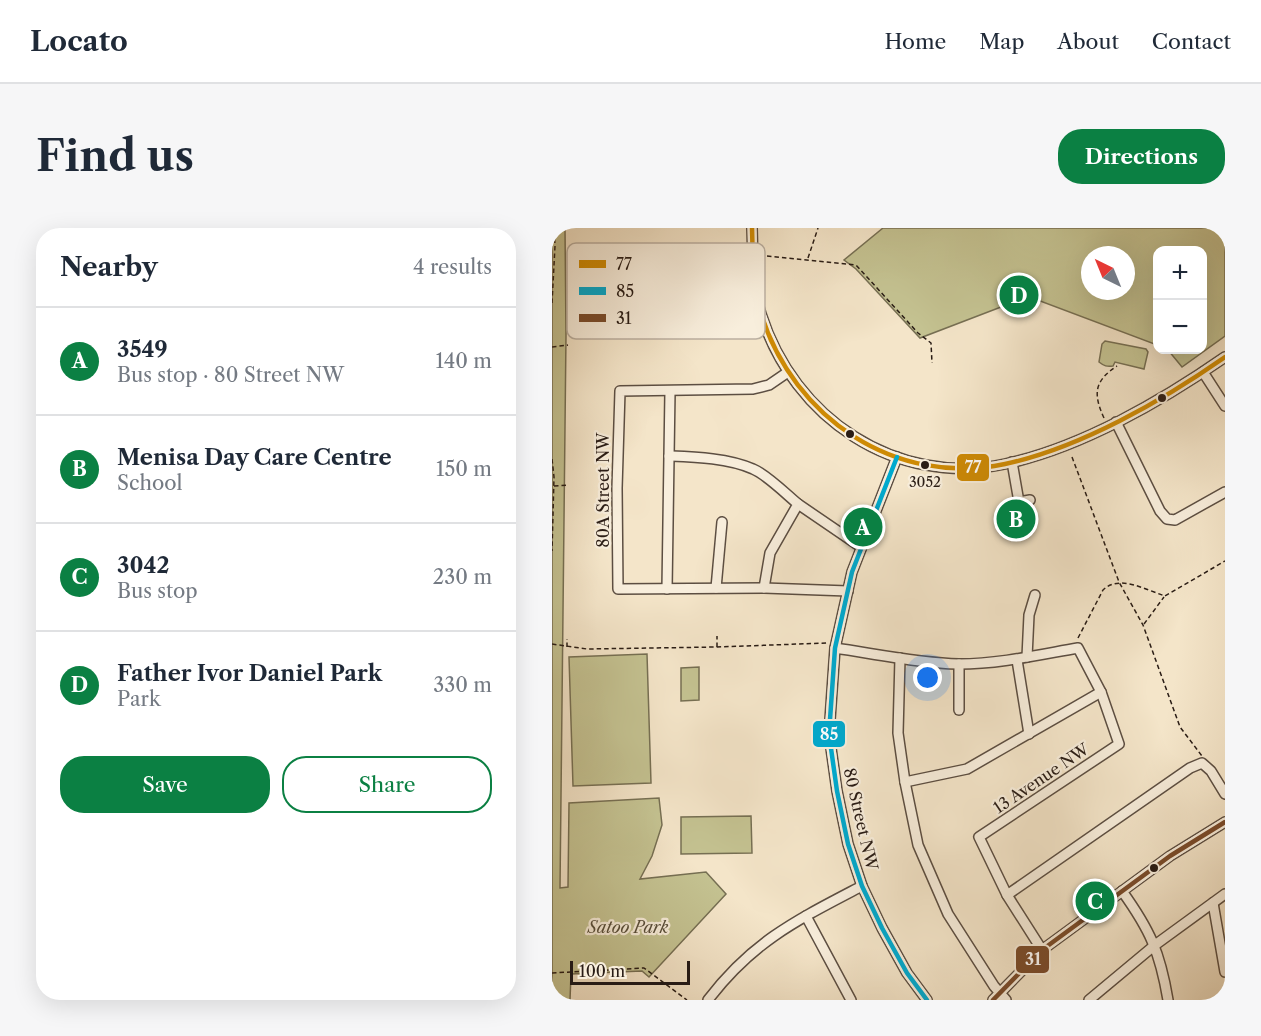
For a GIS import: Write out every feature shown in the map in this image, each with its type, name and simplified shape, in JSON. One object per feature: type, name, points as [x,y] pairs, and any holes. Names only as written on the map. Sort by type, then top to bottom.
[{"type":"street","points":[[752,228],[752,243]]},
{"type":"street","points":[[765,325],[788,372],[814,405],[839,427],[866,443],[897,457],[921,464],[958,468],[985,467],[1050,451],[1149,405],[1225,357]]},
{"type":"street","points":[[788,372],[759,388],[670,391],[667,589],[764,588],[848,591]]},
{"type":"street","points":[[1203,372],[1225,406]]},
{"type":"street","name":"80A Street NW","points":[[667,589],[618,589],[617,488],[620,391],[670,391]]},
{"type":"street","points":[[1116,422],[1160,512],[1167,519],[1175,520],[1225,492]]},
{"type":"street","points":[[669,456],[726,462],[754,469],[798,504],[861,547]]},
{"type":"street","name":"80 Street NW","points":[[897,457],[861,547],[831,645],[829,734],[837,791],[848,844],[862,886],[907,973],[927,1000]]},
{"type":"street","points":[[1012,462],[1019,502],[1030,500]]},
{"type":"street","points":[[764,588],[770,553],[798,504]]},
{"type":"street","points":[[716,588],[722,522]]},
{"type":"street","points":[[1029,734],[1022,659],[1029,615],[1035,595]]},
{"type":"street","points":[[831,645],[900,658],[959,664],[1022,659],[1078,648],[1101,692],[967,769],[905,782]]},
{"type":"street","points":[[900,658],[898,733],[918,845],[948,914],[996,996],[1006,1000]]},
{"type":"street","points":[[959,664],[959,710]]},
{"type":"street","name":"13 Avenue NW","points":[[1007,895],[979,837],[1119,744],[1101,692]]},
{"type":"street","points":[[1042,950],[1007,895],[1190,768],[1202,763],[1211,771],[1225,794]]},
{"type":"street","points":[[996,996],[1042,950],[1170,856],[1225,822]]},
{"type":"street","points":[[708,1000],[743,959],[765,941],[862,886]]},
{"type":"street","points":[[1122,891],[1144,923],[1155,945],[1168,1000]]},
{"type":"street","points":[[1089,1000],[1155,945],[1225,894]]},
{"type":"street","points":[[1213,903],[1225,972]]},
{"type":"street","points":[[806,916],[851,1000]]},
{"type":"path","points":[[552,303],[554,228]]},
{"type":"path","points":[[808,259],[818,228]]},
{"type":"path","points":[[766,256],[856,265],[918,333],[931,343],[932,363]]},
{"type":"path","points":[[552,346],[568,345]]},
{"type":"path","points":[[1104,418],[1096,400],[1097,388],[1106,374],[1117,366]]},
{"type":"path","points":[[1072,457],[1119,582],[1143,625],[1180,727],[1202,756],[1202,763]]},
{"type":"path","points":[[552,459],[554,486],[552,551]]},
{"type":"path","points":[[554,486],[568,485]]},
{"type":"path","points":[[1143,625],[1165,596],[1225,561]]},
{"type":"path","points":[[1078,638],[1103,590],[1109,584],[1119,582],[1165,596]]},
{"type":"path","points":[[717,636],[717,647]]},
{"type":"path","points":[[567,639],[567,647]]},
{"type":"path","points":[[552,644],[586,649],[831,645]]},
{"type":"path","points":[[552,973],[644,968],[687,1000]]},
{"type":"green space","name":"Satoo Park","points":[[552,228],[565,228],[566,335],[560,888],[568,887],[569,803],[659,798],[662,825],[652,856],[640,879],[706,872],[726,894],[649,977],[642,971],[571,974],[570,1000],[552,1000]]},
{"type":"green space","points":[[883,228],[1225,228],[1225,336],[1207,349],[1207,246],[1153,246],[1153,343],[1035,299],[1014,302],[920,338],[856,269],[844,260]]},
{"type":"green space","points":[[1105,341],[1146,349],[1148,352],[1144,369],[1115,362],[1113,366],[1106,366],[1099,362],[1102,344]]},
{"type":"green space","points":[[1171,354],[1200,354],[1182,367]]},
{"type":"green space","points":[[647,654],[651,783],[573,786],[569,657]]},
{"type":"green space","points":[[699,667],[699,700],[681,701],[681,668]]},
{"type":"green space","points":[[751,816],[752,853],[681,854],[681,817]]},
{"type":"transit line","name":"77","points":[[752,228],[752,243]]},
{"type":"transit line","name":"77","points":[[765,324],[776,351],[798,385],[824,413],[854,437],[888,454],[925,465],[964,468],[1005,464],[1033,457],[1091,435],[1175,390],[1225,357]]},
{"type":"transit line","name":"85","points":[[897,457],[852,572],[835,648],[829,734],[837,791],[848,844],[862,886],[907,973],[927,1000]]},
{"type":"transit line","name":"31","points":[[993,1000],[1042,950],[1170,856],[1225,822]]},
{"type":"place","name":"Father Ivor Daniel Park","points":[[1019,295]]},
{"type":"place","name":"3052","points":[[925,465]]},
{"type":"place","name":"Menisa Day Care Centre","points":[[1016,519]]},
{"type":"place","name":"3549","points":[[863,527]]},
{"type":"place","name":"3042","points":[[1095,901]]}]
